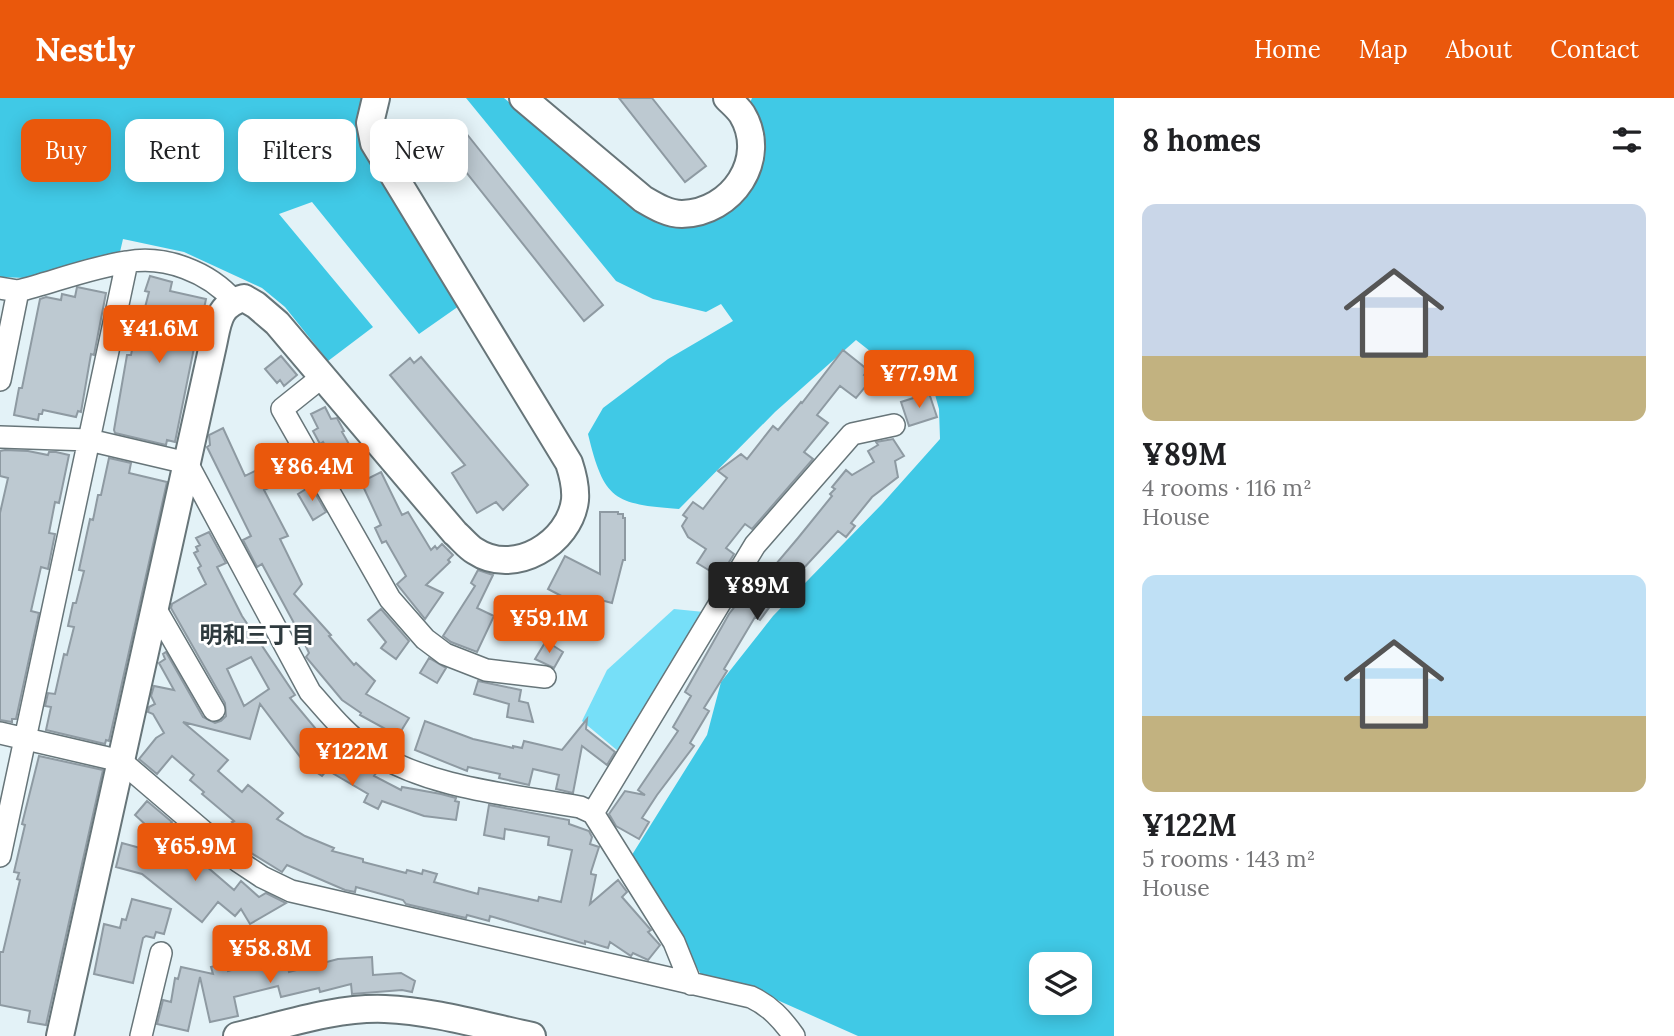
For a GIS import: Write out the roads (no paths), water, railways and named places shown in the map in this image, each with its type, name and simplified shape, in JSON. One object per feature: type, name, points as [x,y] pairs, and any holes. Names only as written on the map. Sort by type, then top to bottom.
[{"type":"street","points":[[60,1036],[220,316],[226,305],[244,298],[256,304],[277,323],[455,533],[477,553],[505,559],[531,555],[546,548],[565,529],[575,500],[574,479],[569,463],[374,143],[370,123],[376,98]]},
{"type":"street","points":[[523,98],[643,199],[661,209],[681,214],[712,208],[728,199],[749,164],[751,145],[748,130],[742,114],[727,98]]},
{"type":"street","points":[[0,380],[9,289],[127,261],[147,261],[177,265],[209,278],[234,300]]},
{"type":"street","points":[[0,856],[127,261]]},
{"type":"street","points":[[322,377],[282,409],[390,599],[425,639],[445,654],[486,670],[545,677]]},
{"type":"street","points":[[593,814],[755,545],[852,433],[894,425]]},
{"type":"street","points":[[0,437],[89,440],[187,463],[310,692],[336,720],[366,748],[397,765],[442,782],[580,807],[593,814],[674,943],[691,984]]},
{"type":"street","points":[[155,608],[214,710]]},
{"type":"street","points":[[0,733],[121,761],[239,861],[262,877],[290,891],[751,997],[764,1003],[794,1036]]},
{"type":"street","points":[[141,1036],[161,953]]},
{"type":"street","points":[[237,1036],[335,1013],[383,1009],[414,1012],[533,1036]]},
{"type":"district","name":"明和三丁目","points":[[257,634]]}]
